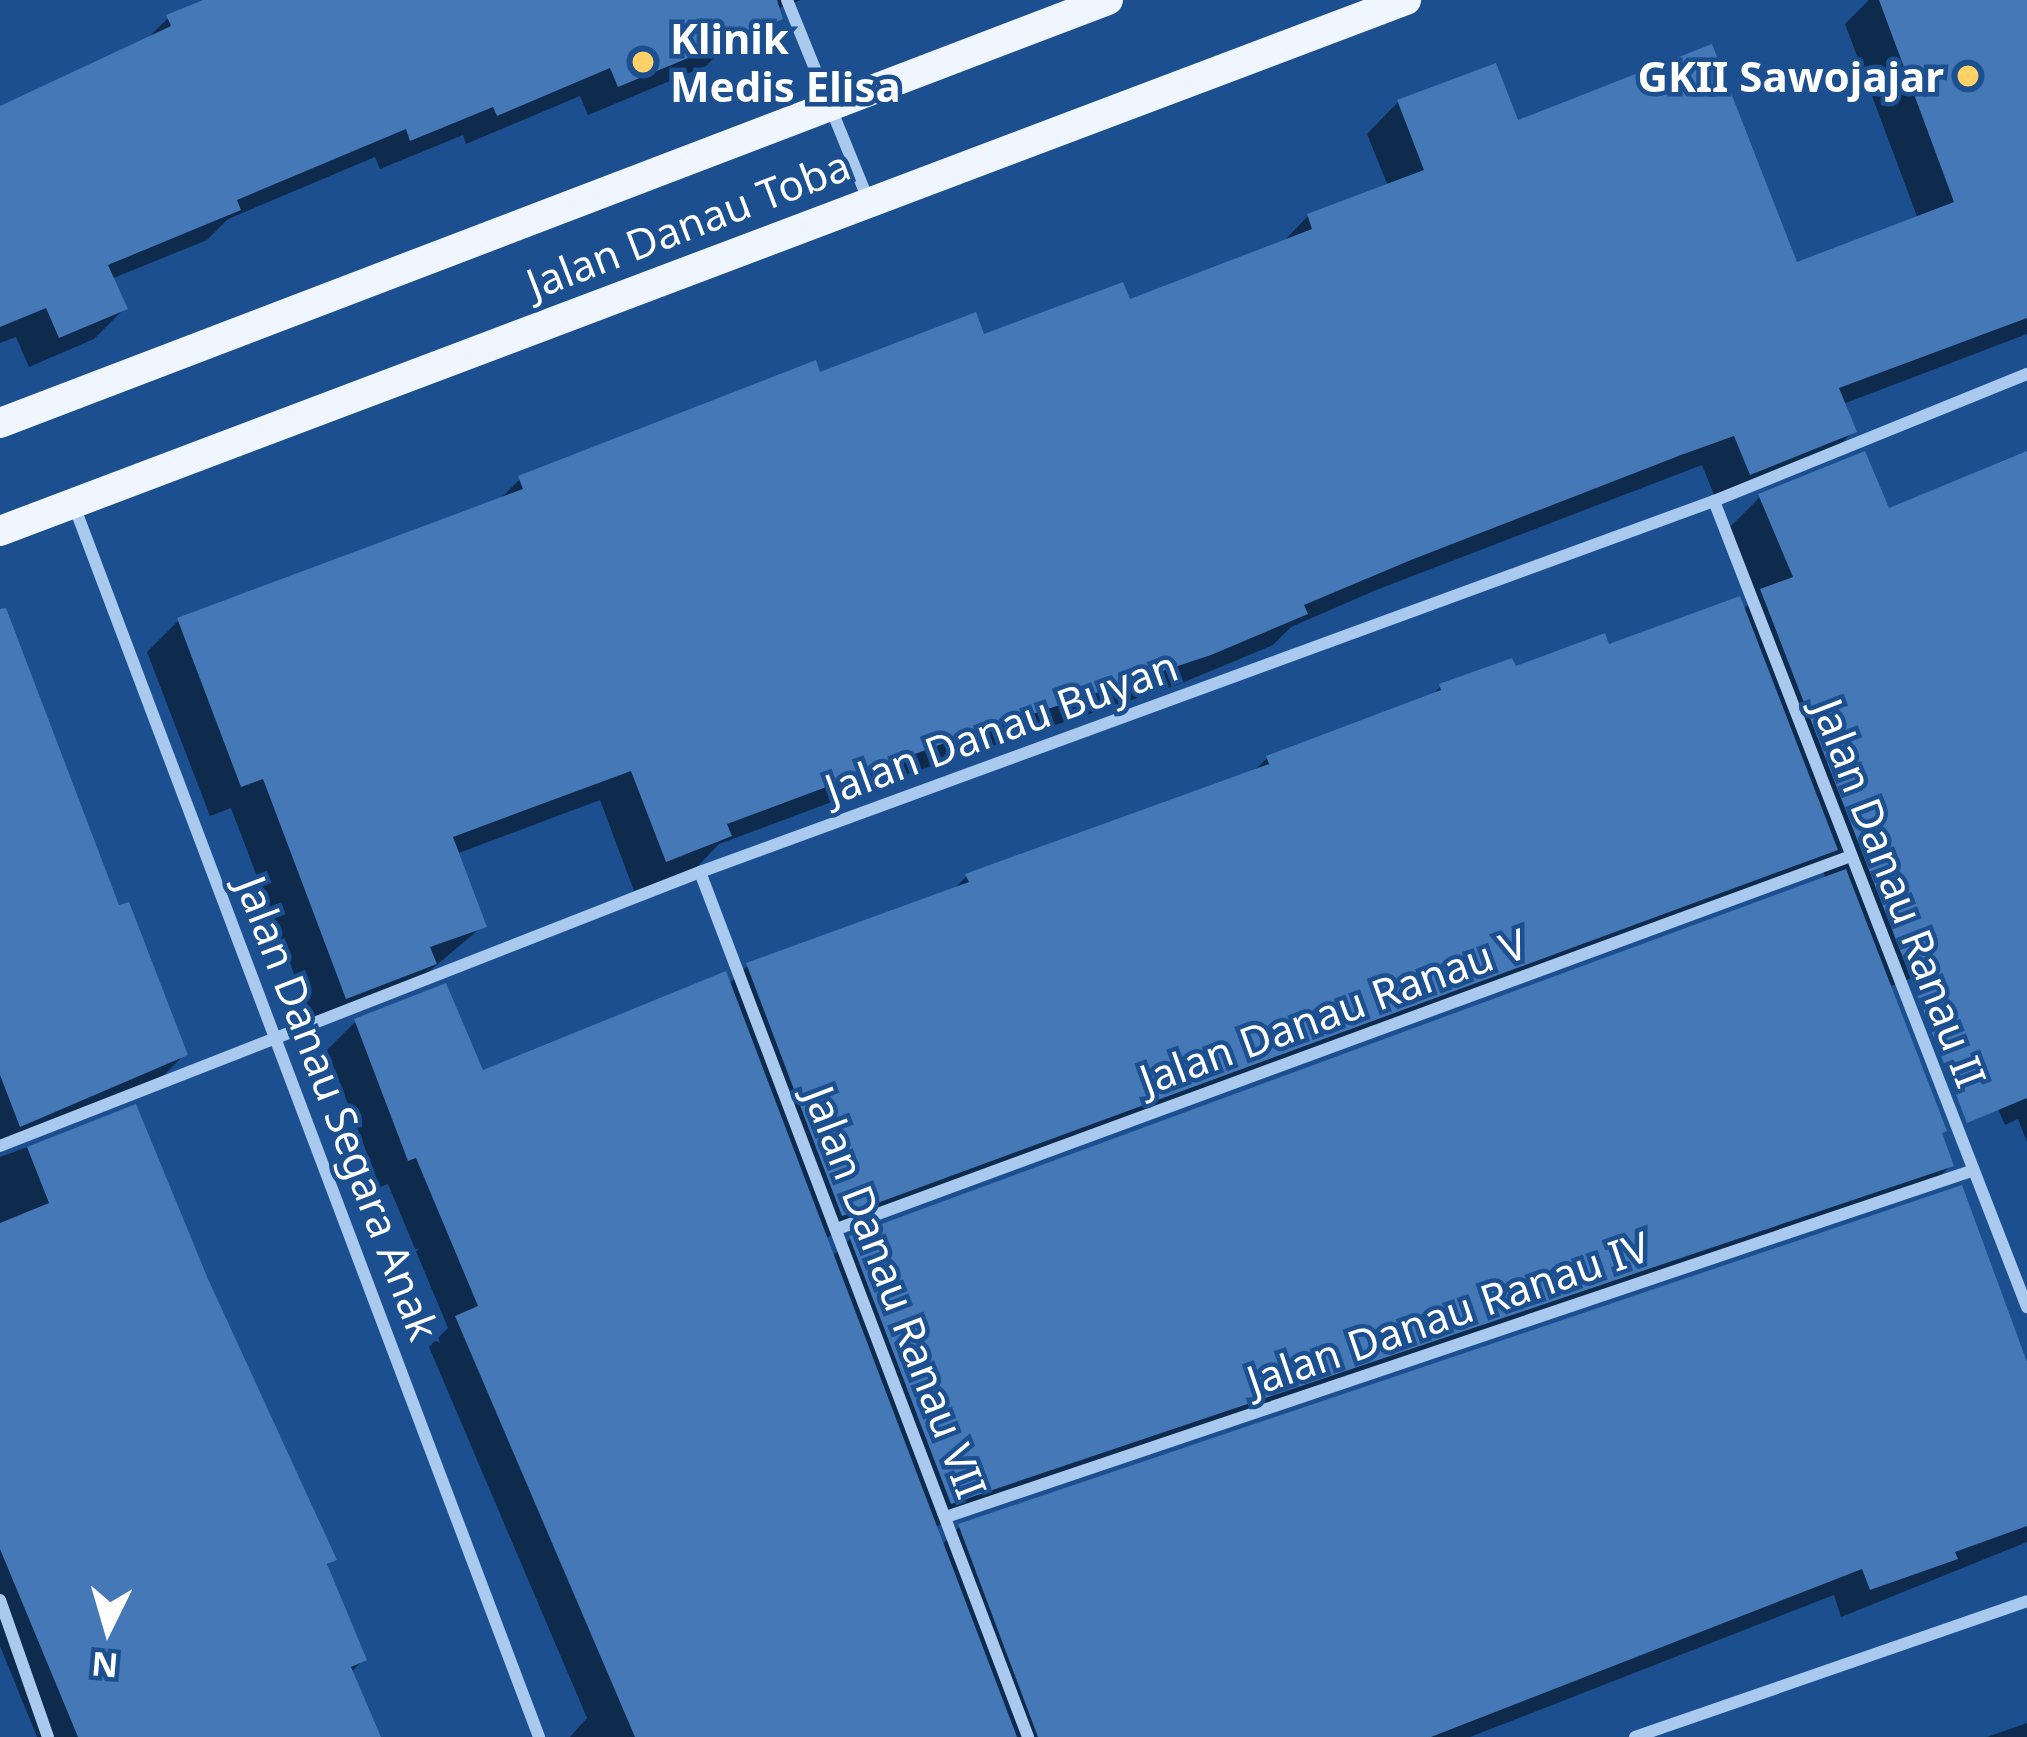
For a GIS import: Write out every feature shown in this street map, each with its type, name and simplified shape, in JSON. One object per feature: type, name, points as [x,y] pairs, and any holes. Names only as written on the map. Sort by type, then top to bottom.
[{"type":"main road","name":"Jalan Danau Toba","points":[[0,423],[1108,0]]},
{"type":"main road","name":"Jalan Danau Toba","points":[[0,531],[1406,0]]},
{"type":"street","points":[[787,0],[869,200]]},
{"type":"street","name":"Jalan Danau Buyan","points":[[0,1146],[279,1041],[700,872],[1714,501],[2027,374]]},
{"type":"street","name":"Jalan Danau Ranau II","points":[[1714,501],[2027,1307]]},
{"type":"street","name":"Jalan Danau Segara Anak","points":[[73,503],[539,1737]]},
{"type":"street","name":"Jalan Danau Ranau V","points":[[837,1228],[1851,856]]},
{"type":"street","name":"Jalan Danau Ranau VII","points":[[700,872],[1028,1737]]},
{"type":"street","name":"Jalan Danau Ranau IV","points":[[946,1517],[1971,1171]]},
{"type":"street","points":[[0,1600],[48,1737]]},
{"type":"street","points":[[1635,1737],[2027,1600]]},
{"type":"building","points":[[203,0],[777,0],[783,19],[618,87],[610,68],[497,116],[493,107],[410,141],[406,129],[237,200],[241,210],[108,265],[128,309],[59,338],[46,308],[0,327],[0,106],[171,26],[166,15]]},
{"type":"building","points":[[1879,0],[2027,0],[2027,318],[1839,388],[1857,432],[1750,475],[1734,436],[1681,455],[1304,605],[1308,614],[1211,655],[939,745],[727,824],[732,836],[666,862],[631,771],[453,837],[487,927],[430,947],[437,964],[346,999],[263,779],[241,787],[177,618],[523,489],[518,476],[816,360],[820,372],[976,312],[984,334],[1123,282],[1130,299],[1312,229],[1307,214],[1424,170],[1397,100],[1496,63],[1518,120],[1712,44],[1797,262],[1954,202]]},
{"type":"building","points":[[1865,451],[1889,508],[2027,451],[2027,1098],[1967,1123],[1760,589],[1793,577],[1758,494]]},
{"type":"building","points":[[1740,596],[1838,850],[842,1216],[746,963],[969,882],[965,874],[1269,764],[1266,756],[1441,690],[1439,684],[1512,658],[1516,666],[1605,633],[1609,644]]},
{"type":"building","points":[[6,608],[119,905],[129,902],[188,1055],[20,1127],[0,1075],[0,609]]},
{"type":"building","points":[[1846,869],[1947,1131],[1942,1133],[1954,1166],[951,1504],[849,1236]]},
{"type":"building","points":[[726,971],[1017,1737],[635,1737],[455,1316],[478,1306],[416,1158],[408,1161],[354,1019],[446,983],[483,1070]]},
{"type":"building","points":[[136,1104],[208,1279],[337,1560],[327,1564],[367,1660],[351,1667],[381,1737],[78,1737],[0,1549],[0,1223],[49,1203],[27,1147]]},
{"type":"building","points":[[1962,1185],[2027,1362],[2027,1526],[1955,1552],[1958,1559],[1870,1590],[1862,1569],[1431,1737],[1038,1737],[958,1524]]},
{"type":"place","name":"Klinik Medis Elisa","points":[[643,62]]},
{"type":"place","name":"GKII Sawojajar","points":[[1968,76]]}]
